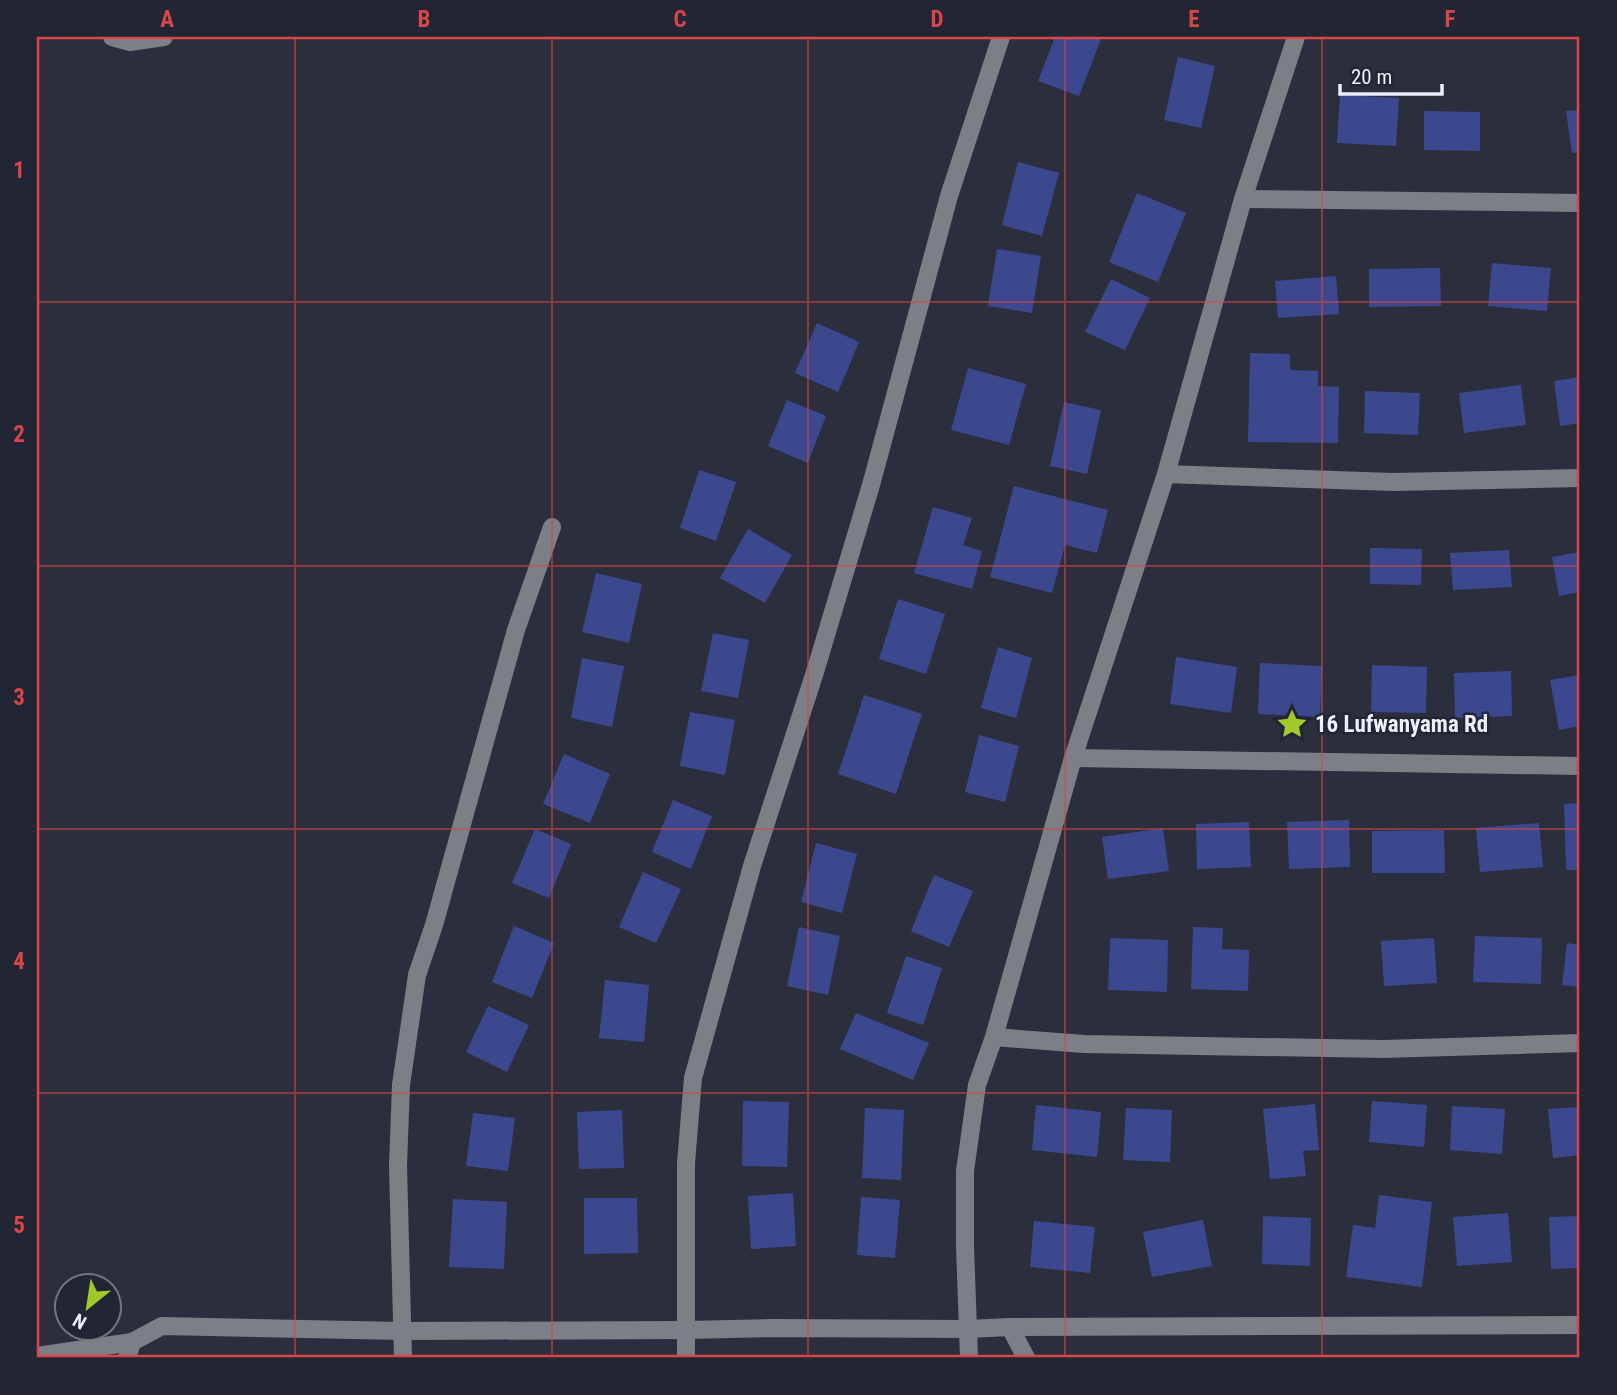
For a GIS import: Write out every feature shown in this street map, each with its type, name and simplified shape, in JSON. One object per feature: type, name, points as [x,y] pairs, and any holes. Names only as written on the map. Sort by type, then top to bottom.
[{"type":"street","points":[[112,37],[130,42],[164,37]]},
{"type":"street","points":[[686,1358],[686,1163],[693,1078],[752,866],[816,672],[867,499],[949,196],[1001,37]]},
{"type":"street","points":[[969,1358],[965,1171],[977,1085],[994,1037],[1073,758],[1166,474],[1243,200],[1296,37]]},
{"type":"street","points":[[1243,200],[1580,203]]},
{"type":"street","points":[[1166,474],[1393,482],[1580,478]]},
{"type":"street","points":[[403,1358],[398,1166],[400,1098],[417,975],[434,925],[516,630],[552,527]]},
{"type":"street","points":[[1073,758],[1580,766]]},
{"type":"street","points":[[994,1037],[1084,1044],[1383,1049],[1580,1044]]},
{"type":"street","points":[[37,1356],[130,1350],[162,1326],[403,1331],[1580,1325]]},
{"type":"street","points":[[1010,1327],[1026,1358]]},
{"type":"building","points":[[1055,37],[1101,39],[1079,96],[1038,81]]},
{"type":"building","points":[[1178,57],[1215,66],[1201,128],[1164,120]]},
{"type":"building","points":[[1340,95],[1399,98],[1396,146],[1337,143]]},
{"type":"building","points":[[1580,110],[1580,152],[1572,153],[1566,111]]},
{"type":"building","points":[[1424,111],[1480,112],[1480,151],[1424,150]]},
{"type":"building","points":[[1018,162],[1059,173],[1042,236],[1002,225]]},
{"type":"building","points":[[1137,193],[1186,213],[1158,282],[1109,262]]},
{"type":"building","points":[[997,249],[1041,256],[1032,313],[988,306]]},
{"type":"building","points":[[1492,263],[1551,268],[1547,311],[1488,306]]},
{"type":"building","points":[[1440,268],[1441,306],[1369,307],[1369,269]]},
{"type":"building","points":[[1336,276],[1339,314],[1278,318],[1275,281]]},
{"type":"building","points":[[1111,279],[1150,298],[1125,350],[1085,332]]},
{"type":"building","points":[[817,323],[859,342],[838,392],[795,373]]},
{"type":"building","points":[[1250,353],[1290,354],[1290,370],[1318,371],[1318,386],[1339,387],[1338,443],[1248,442]]},
{"type":"building","points":[[968,368],[1026,384],[1009,445],[951,430]]},
{"type":"building","points":[[1580,377],[1580,423],[1560,426],[1554,381]]},
{"type":"building","points":[[1521,385],[1526,425],[1464,433],[1459,393]]},
{"type":"building","points":[[1365,391],[1420,393],[1418,435],[1364,433]]},
{"type":"building","points":[[787,400],[826,416],[808,463],[768,446]]},
{"type":"building","points":[[1064,402],[1101,410],[1087,474],[1050,466]]},
{"type":"building","points":[[699,470],[736,482],[716,541],[680,528]]},
{"type":"building","points":[[1014,486],[1108,510],[1097,553],[1065,545],[1052,593],[990,577]]},
{"type":"building","points":[[933,507],[972,518],[963,545],[982,551],[972,589],[914,573]]},
{"type":"building","points":[[748,529],[792,555],[765,603],[720,578]]},
{"type":"building","points":[[1370,548],[1422,549],[1421,585],[1370,584]]},
{"type":"building","points":[[1509,550],[1512,587],[1453,590],[1450,553]]},
{"type":"building","points":[[1580,552],[1580,592],[1559,596],[1552,557]]},
{"type":"building","points":[[596,573],[642,584],[629,643],[582,632]]},
{"type":"building","points":[[898,599],[945,614],[926,674],[879,659]]},
{"type":"building","points":[[713,633],[749,640],[738,698],[701,691]]},
{"type":"building","points":[[998,647],[1032,658],[1016,718],[981,708]]},
{"type":"building","points":[[1176,657],[1237,667],[1231,713],[1170,704]]},
{"type":"building","points":[[582,658],[624,666],[612,727],[571,718]]},
{"type":"building","points":[[1260,663],[1322,666],[1320,717],[1258,714]]},
{"type":"building","points":[[1372,665],[1427,667],[1426,713],[1371,712]]},
{"type":"building","points":[[1511,671],[1512,716],[1455,718],[1454,673]]},
{"type":"building","points":[[1580,675],[1580,726],[1559,730],[1550,680]]},
{"type":"building","points":[[864,695],[922,714],[896,794],[838,774]]},
{"type":"building","points":[[690,712],[735,720],[725,775],[680,766]]},
{"type":"building","points":[[979,735],[1019,746],[1005,802],[965,792]]},
{"type":"building","points":[[564,754],[610,774],[590,823],[543,804]]},
{"type":"building","points":[[673,800],[712,816],[691,869],[652,852]]},
{"type":"building","points":[[1580,803],[1580,870],[1566,870],[1564,804]]},
{"type":"building","points":[[1349,820],[1350,867],[1289,869],[1287,822]]},
{"type":"building","points":[[1249,822],[1251,867],[1197,869],[1196,824]]},
{"type":"building","points":[[1539,823],[1543,867],[1480,872],[1476,828]]},
{"type":"building","points":[[1163,828],[1169,871],[1108,879],[1102,837]]},
{"type":"building","points":[[535,829],[571,844],[549,898],[512,883]]},
{"type":"building","points":[[1444,830],[1445,873],[1372,873],[1372,831]]},
{"type":"building","points":[[816,843],[857,854],[842,913],[801,902]]},
{"type":"building","points":[[643,872],[681,889],[656,943],[619,927]]},
{"type":"building","points":[[934,875],[973,891],[949,947],[911,931]]},
{"type":"building","points":[[514,926],[554,943],[532,998],[492,982]]},
{"type":"building","points":[[799,927],[840,936],[828,995],[787,986]]},
{"type":"building","points":[[1193,927],[1223,928],[1222,949],[1249,950],[1248,991],[1191,989]]},
{"type":"building","points":[[1475,936],[1542,938],[1541,984],[1473,982]]},
{"type":"building","points":[[1110,938],[1168,940],[1167,992],[1108,990]]},
{"type":"building","points":[[1434,938],[1437,983],[1384,986],[1381,941]]},
{"type":"building","points":[[1567,943],[1580,945],[1580,987],[1562,985]]},
{"type":"building","points":[[906,956],[942,968],[923,1025],[887,1013]]},
{"type":"building","points":[[605,980],[649,985],[644,1042],[599,1038]]},
{"type":"building","points":[[488,1006],[529,1025],[507,1072],[466,1052]]},
{"type":"building","points":[[856,1013],[929,1043],[913,1080],[840,1049]]},
{"type":"building","points":[[743,1101],[789,1102],[787,1167],[742,1166]]},
{"type":"building","points":[[1372,1101],[1427,1105],[1424,1147],[1369,1142]]},
{"type":"building","points":[[1315,1104],[1319,1150],[1303,1151],[1306,1176],[1270,1179],[1263,1109]]},
{"type":"building","points":[[1036,1105],[1101,1112],[1097,1157],[1032,1150]]},
{"type":"building","points":[[1452,1106],[1505,1109],[1502,1154],[1450,1150]]},
{"type":"building","points":[[1580,1107],[1580,1155],[1553,1158],[1548,1109]]},
{"type":"building","points":[[865,1108],[904,1110],[901,1180],[862,1178]]},
{"type":"building","points":[[1126,1108],[1172,1110],[1170,1162],[1123,1160]]},
{"type":"building","points":[[622,1110],[624,1168],[579,1169],[577,1112]]},
{"type":"building","points":[[473,1113],[515,1118],[508,1171],[466,1166]]},
{"type":"building","points":[[793,1193],[796,1246],[751,1249],[748,1196]]},
{"type":"building","points":[[1379,1195],[1432,1202],[1422,1287],[1346,1277],[1353,1225],[1375,1228]]},
{"type":"building","points":[[861,1197],[900,1200],[895,1258],[857,1255]]},
{"type":"building","points":[[584,1198],[637,1198],[638,1253],[584,1254]]},
{"type":"building","points":[[453,1199],[507,1202],[504,1269],[449,1267]]},
{"type":"building","points":[[1508,1213],[1512,1262],[1457,1266],[1453,1217]]},
{"type":"building","points":[[1263,1216],[1311,1218],[1310,1266],[1262,1264]]},
{"type":"building","points":[[1580,1216],[1580,1268],[1551,1269],[1549,1217]]},
{"type":"building","points":[[1203,1220],[1212,1266],[1152,1277],[1143,1232]]},
{"type":"building","points":[[1034,1221],[1095,1227],[1090,1273],[1030,1267]]},
{"type":"place","name":"16 Lufwanyama Rd","points":[[1292,724]]}]
